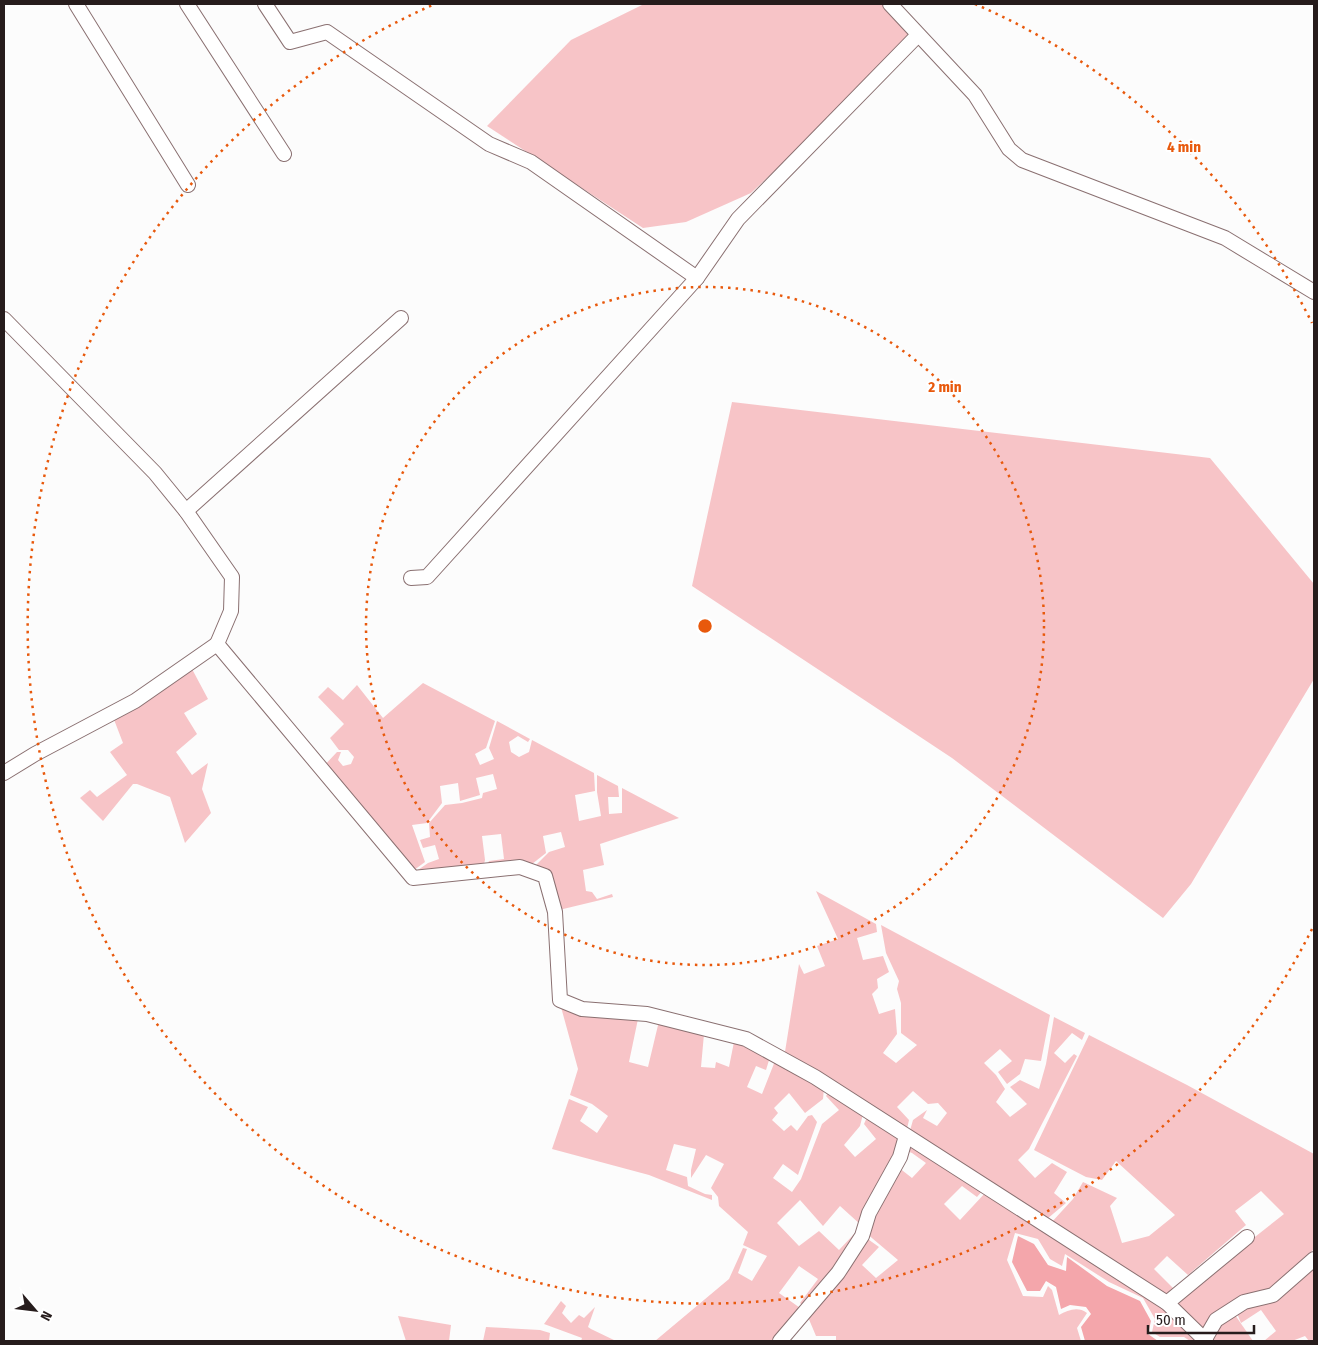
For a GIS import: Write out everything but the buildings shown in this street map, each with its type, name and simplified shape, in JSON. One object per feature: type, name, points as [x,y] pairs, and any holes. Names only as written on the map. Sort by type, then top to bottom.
[{"type":"street","points":[[76,4],[188,185]]},
{"type":"street","points":[[187,4],[284,154]]},
{"type":"street","points":[[265,4],[290,42],[327,32],[489,144],[530,162],[696,278]]},
{"type":"street","points":[[890,4],[975,95],[1009,149],[1022,160],[1225,238],[1314,292]]},
{"type":"street","points":[[411,578],[427,577],[696,278],[738,219],[918,35]]},
{"type":"street","points":[[186,511],[400,318]]},
{"type":"street","points":[[4,319],[155,472],[186,511],[232,577],[231,611],[217,644],[136,701],[35,754],[4,773]]},
{"type":"street","points":[[217,644],[413,878],[520,867],[545,876],[555,912],[560,1000],[582,1009],[647,1014],[746,1039],[815,1077],[1167,1304],[1206,1340],[1216,1320],[1244,1302],[1273,1295],[1314,1259]]},
{"type":"street","points":[[780,1341],[838,1273],[862,1236],[869,1213],[900,1156],[906,1136]]},
{"type":"street","points":[[1167,1304],[1248,1237]]},
{"type":"shaded area","points":[[644,4],[883,4],[918,35],[751,193],[686,222],[643,228],[487,126],[571,40]]},
{"type":"shaded area","points":[[732,402],[1210,458],[1314,584],[1314,679],[1191,884],[1163,918],[952,758],[692,586]]},
{"type":"shaded area","points":[[192,669],[208,699],[184,713],[197,734],[176,752],[192,775],[208,763],[202,789],[211,813],[185,843],[170,797],[133,784],[103,821],[80,798],[90,790],[97,797],[127,775],[110,752],[123,743],[113,717]]},
{"type":"shaded area","points":[[423,683],[495,721],[486,748],[475,754],[480,765],[494,759],[489,748],[497,721],[530,739],[528,742],[518,736],[509,742],[511,752],[519,757],[529,752],[532,740],[594,773],[595,791],[575,795],[579,821],[601,816],[597,792],[597,775],[618,786],[619,797],[608,797],[609,814],[622,813],[622,788],[679,818],[600,844],[604,865],[583,870],[586,891],[592,892],[597,899],[612,894],[613,897],[559,910],[549,870],[536,865],[549,852],[565,847],[561,832],[543,836],[546,853],[532,864],[486,868],[489,861],[504,859],[501,834],[482,836],[485,860],[483,868],[415,872],[428,863],[439,859],[435,845],[423,848],[420,840],[430,837],[429,823],[445,805],[482,798],[483,793],[497,789],[493,774],[476,778],[480,795],[460,801],[458,783],[440,786],[442,803],[427,823],[412,825],[425,862],[410,873],[321,769],[337,752],[341,752],[338,760],[343,766],[351,764],[354,757],[348,750],[339,750],[330,738],[344,724],[318,697],[328,687],[343,700],[357,685],[383,718]]},
{"type":"shaded area","points":[[816,891],[876,924],[877,932],[857,938],[863,960],[883,956],[889,972],[877,979],[878,988],[872,994],[879,1014],[895,1009],[897,1034],[883,1053],[896,1063],[917,1045],[901,1033],[901,1003],[897,989],[899,981],[886,953],[881,925],[1050,1015],[1041,1061],[1025,1059],[1020,1074],[1007,1084],[998,1072],[1012,1061],[1000,1049],[984,1063],[996,1075],[1005,1089],[996,1102],[1010,1117],[1027,1104],[1010,1087],[1020,1080],[1039,1089],[1046,1064],[1054,1017],[1085,1033],[1082,1040],[1072,1033],[1054,1053],[1065,1063],[1074,1054],[1077,1056],[1029,1149],[1018,1160],[1035,1178],[1052,1163],[1067,1172],[1054,1193],[1066,1203],[1047,1219],[909,1134],[913,1120],[927,1110],[923,1118],[937,1126],[947,1113],[938,1103],[928,1104],[913,1091],[897,1107],[909,1120],[906,1133],[784,1058],[799,964],[804,974],[825,966],[817,946],[838,939]]},
{"type":"shaded area","points":[[561,1007],[638,1019],[629,1062],[648,1067],[659,1021],[704,1034],[701,1067],[715,1068],[716,1062],[729,1067],[734,1042],[749,1045],[770,1057],[766,1070],[756,1066],[747,1087],[762,1094],[775,1061],[824,1088],[823,1099],[805,1113],[789,1093],[774,1108],[778,1113],[772,1120],[784,1131],[791,1125],[797,1131],[808,1116],[812,1115],[817,1122],[798,1175],[783,1164],[773,1178],[792,1192],[801,1179],[822,1124],[839,1110],[826,1096],[830,1090],[863,1114],[860,1126],[844,1145],[855,1157],[876,1139],[864,1124],[868,1115],[903,1139],[861,1225],[840,1206],[823,1226],[800,1200],[777,1223],[799,1246],[819,1231],[839,1250],[855,1233],[858,1234],[807,1309],[800,1303],[818,1279],[799,1266],[779,1293],[803,1310],[774,1341],[655,1341],[729,1279],[743,1248],[747,1249],[738,1273],[752,1281],[767,1256],[743,1245],[748,1232],[719,1206],[718,1197],[711,1188],[724,1164],[706,1155],[691,1178],[696,1149],[674,1144],[666,1170],[687,1177],[688,1186],[705,1194],[712,1195],[712,1200],[649,1175],[552,1149],[569,1099],[588,1107],[580,1121],[597,1133],[608,1116],[592,1104],[570,1095],[578,1069]]},
{"type":"shaded area","points":[[1089,1035],[1187,1085],[1314,1154],[1314,1249],[1270,1291],[1203,1337],[1170,1304],[1284,1214],[1261,1191],[1235,1211],[1246,1225],[1188,1275],[1167,1256],[1154,1269],[1176,1291],[1165,1301],[1050,1224],[1073,1199],[1083,1182],[1117,1198],[1110,1206],[1122,1243],[1149,1236],[1175,1215],[1116,1161],[1102,1180],[1086,1177],[1034,1150]]},
{"type":"shaded area","points":[[909,1142],[983,1190],[977,1197],[962,1186],[944,1204],[960,1220],[986,1192],[1137,1287],[1202,1341],[1190,1341],[1184,1337],[1160,1337],[1152,1332],[1155,1319],[1143,1298],[1109,1282],[1065,1254],[1062,1266],[1050,1259],[1038,1239],[1015,1233],[1007,1260],[1023,1296],[1043,1297],[1048,1286],[1052,1290],[1059,1315],[1069,1310],[1077,1309],[1087,1313],[1077,1328],[1081,1341],[836,1341],[836,1336],[816,1336],[808,1317],[865,1237],[879,1247],[862,1265],[876,1278],[898,1260],[866,1233],[898,1167],[912,1178],[926,1163],[904,1150]]},
{"type":"shaded area","points":[[1018,1236],[1034,1244],[1048,1265],[1066,1271],[1067,1257],[1107,1286],[1140,1301],[1151,1321],[1148,1334],[1158,1341],[1085,1341],[1081,1327],[1091,1314],[1086,1307],[1070,1305],[1061,1309],[1056,1287],[1046,1281],[1040,1291],[1027,1291],[1012,1262]]},
{"type":"shaded area","points":[[1314,1265],[1314,1341],[1309,1341],[1305,1336],[1292,1341],[1264,1341],[1276,1331],[1261,1310],[1241,1323],[1236,1311]]},
{"type":"shaded area","points":[[561,1301],[566,1306],[562,1313],[571,1323],[579,1315],[584,1318],[595,1307],[588,1327],[616,1341],[581,1341],[582,1338],[544,1324]]},
{"type":"shaded area","points":[[1233,1312],[1253,1341],[1208,1341],[1217,1323]]},
{"type":"shaded area","points":[[398,1316],[451,1325],[449,1341],[406,1341]]},
{"type":"shaded area","points":[[486,1327],[540,1330],[550,1333],[549,1341],[483,1341]]}]
